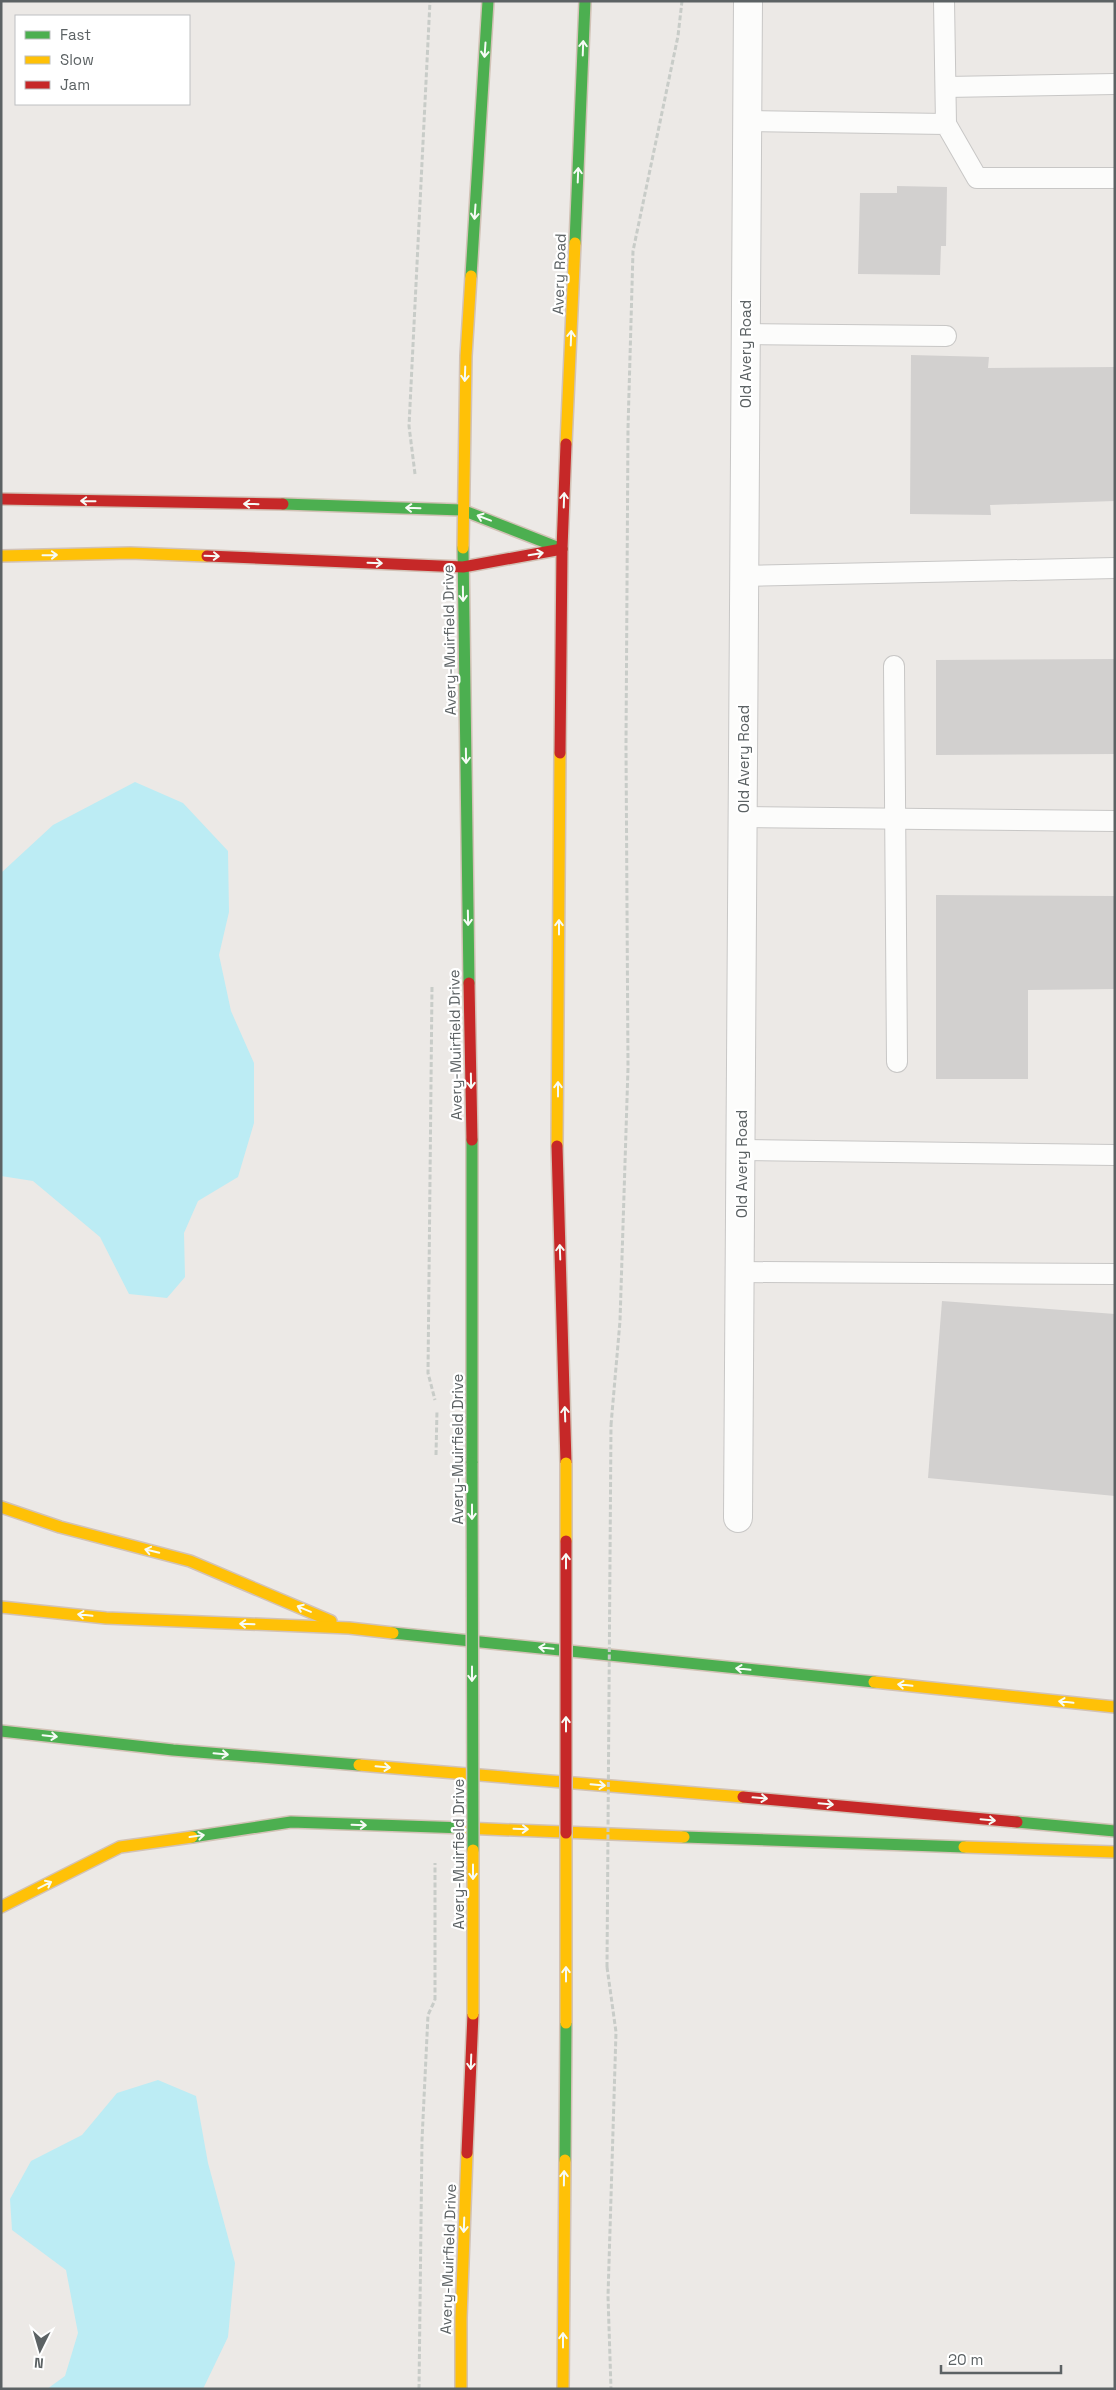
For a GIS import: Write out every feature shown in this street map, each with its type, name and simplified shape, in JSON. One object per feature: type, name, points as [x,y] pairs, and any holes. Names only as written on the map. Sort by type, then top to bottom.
[{"type":"main road","points":[[462,510],[466,356],[488,1]]},
{"type":"main road","name":"Avery Road","points":[[562,549],[584,1]]},
{"type":"main road","points":[[1,499],[462,510],[562,549]]},
{"type":"main road","name":"Avery-Muirfield Drive","points":[[461,2389],[460,2318],[473,2014],[472,1154],[462,510]]},
{"type":"main road","points":[[1,556],[130,553],[462,567],[562,549]]},
{"type":"main road","points":[[562,549],[557,1162],[566,1463],[566,2023],[563,2389]]},
{"type":"main road","points":[[1,1507],[60,1528],[190,1561],[348,1628]]},
{"type":"main road","points":[[1,1607],[106,1618],[348,1628],[1115,1707]]},
{"type":"main road","points":[[1,1731],[173,1750],[778,1800],[1115,1832]]},
{"type":"main road","points":[[1,1907],[120,1846],[291,1822],[1115,1852]]},
{"type":"street","name":"Old Avery Road","points":[[738,1518],[748,1]]},
{"type":"lane","points":[[944,1],[946,124],[978,178],[1115,178]]},
{"type":"lane","points":[[946,87],[1115,84]]},
{"type":"lane","points":[[746,122],[946,124]]},
{"type":"lane","points":[[745,334],[946,336]]},
{"type":"lane","points":[[744,576],[1115,568]]},
{"type":"lane","points":[[894,666],[897,1062]]},
{"type":"lane","points":[[742,817],[1115,821]]},
{"type":"lane","points":[[741,1150],[1115,1155]]},
{"type":"lane","points":[[740,1272],[1115,1274]]},
{"type":"path","points":[[419,508],[409,426],[430,1]]},
{"type":"path","points":[[610,2389],[608,2296],[616,2032],[607,1967],[611,1425],[620,1321],[628,1068],[626,744],[628,438],[633,251],[678,36],[682,1]]},
{"type":"path","points":[[432,981],[428,1373],[437,1410]]},
{"type":"path","points":[[419,2389],[424,2101],[428,2015],[435,2000]]},
{"type":"water","points":[[135,782],[183,803],[228,851],[229,912],[219,955],[231,1011],[254,1063],[254,1123],[238,1177],[198,1201],[184,1233],[185,1277],[167,1298],[129,1294],[100,1237],[33,1181],[1,1176],[1,873],[53,825]]},
{"type":"water","points":[[158,2080],[196,2096],[208,2163],[235,2263],[228,2337],[203,2389],[47,2389],[65,2376],[78,2333],[66,2270],[12,2230],[10,2199],[31,2161],[82,2135],[117,2093]]},
{"type":"building","points":[[897,186],[947,187],[946,246],[941,246],[940,275],[858,274],[860,193],[897,193]]},
{"type":"building","points":[[911,355],[989,357],[988,368],[1115,367],[1115,501],[990,505],[991,515],[910,514]]},
{"type":"building","points":[[1115,659],[1115,754],[936,755],[936,660]]},
{"type":"building","points":[[936,895],[1115,896],[1115,989],[1028,990],[1028,1079],[936,1079]]},
{"type":"building","points":[[942,1301],[1115,1314],[1115,1496],[928,1478]]},
{"type":"traffic: fast","points":[[471,276],[488,1]]},
{"type":"traffic: fast","points":[[575,243],[585,1]]},
{"type":"traffic: fast","points":[[283,504],[462,510],[562,549]]},
{"type":"traffic: fast","points":[[463,548],[469,983]]},
{"type":"traffic: fast","points":[[472,1140],[472,1463]]},
{"type":"traffic: fast","points":[[472,1463],[473,1850]]},
{"type":"traffic: fast","points":[[393,1633],[874,1682]]},
{"type":"traffic: fast","points":[[1,1731],[173,1750],[359,1765]]},
{"type":"traffic: fast","points":[[192,1837],[291,1822],[464,1828]]},
{"type":"traffic: fast","points":[[1017,1822],[1115,1831]]},
{"type":"traffic: fast","points":[[684,1837],[964,1847]]},
{"type":"traffic: fast","points":[[565,2160],[566,2023]]},
{"type":"traffic: slow","points":[[566,444],[575,243]]},
{"type":"traffic: slow","points":[[463,548],[466,356],[471,276]]},
{"type":"traffic: slow","points":[[1,556],[130,553],[207,556]]},
{"type":"traffic: slow","points":[[557,1146],[560,753]]},
{"type":"traffic: slow","points":[[566,1463],[566,1541]]},
{"type":"traffic: slow","points":[[1,1507],[60,1527],[190,1561],[331,1621]]},
{"type":"traffic: slow","points":[[1,1607],[106,1618],[349,1628],[393,1633]]},
{"type":"traffic: slow","points":[[874,1682],[1115,1707]]},
{"type":"traffic: slow","points":[[359,1765],[743,1797]]},
{"type":"traffic: slow","points":[[464,1828],[684,1837]]},
{"type":"traffic: slow","points":[[566,1833],[566,2023]]},
{"type":"traffic: slow","points":[[1,1907],[120,1847],[192,1837]]},
{"type":"traffic: slow","points":[[964,1847],[1115,1852]]},
{"type":"traffic: slow","points":[[473,1850],[473,2014]]},
{"type":"traffic: slow","points":[[461,2389],[461,2318],[467,2153]]},
{"type":"traffic: slow","points":[[563,2389],[565,2160]]},
{"type":"traffic: jam","points":[[560,753],[562,549],[566,444]]},
{"type":"traffic: jam","points":[[1,499],[283,504]]},
{"type":"traffic: jam","points":[[207,556],[463,567],[562,549]]},
{"type":"traffic: jam","points":[[469,983],[472,1140]]},
{"type":"traffic: jam","points":[[557,1146],[566,1463]]},
{"type":"traffic: jam","points":[[566,1541],[566,1833]]},
{"type":"traffic: jam","points":[[743,1797],[1017,1822]]},
{"type":"traffic: jam","points":[[467,2153],[473,2014]]}]
